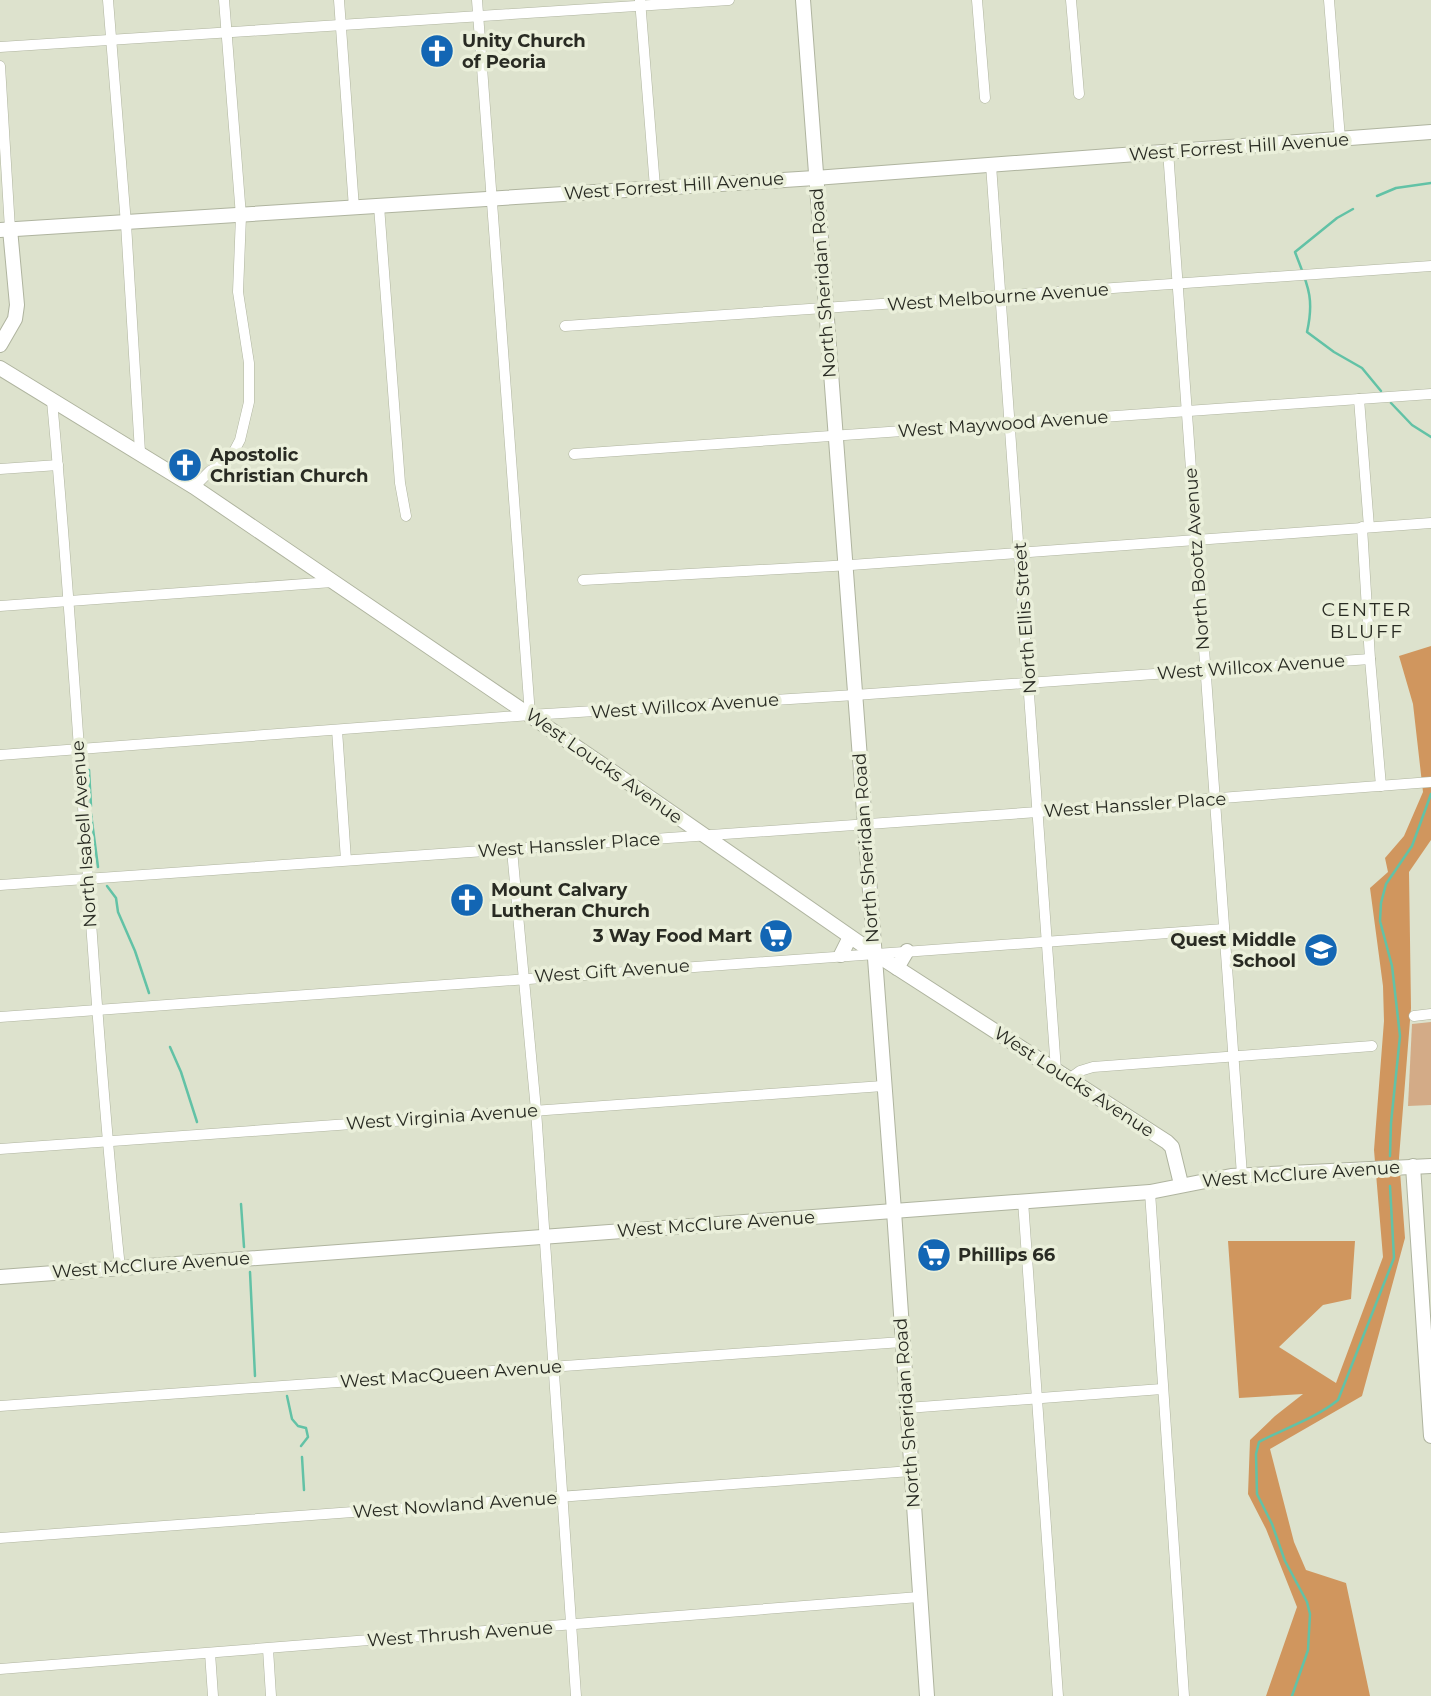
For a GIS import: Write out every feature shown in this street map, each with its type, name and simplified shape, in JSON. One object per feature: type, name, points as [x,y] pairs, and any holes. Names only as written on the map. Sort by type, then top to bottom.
[{"type":"street","points":[[108,0],[126,223],[140,452]]},
{"type":"street","points":[[194,487],[210,471],[231,457],[240,440],[247,416],[249,363],[237,280],[241,216],[224,0]]},
{"type":"street","points":[[339,0],[354,208]]},
{"type":"street","points":[[477,0],[530,715]]},
{"type":"street","points":[[0,47],[478,17],[640,3],[729,0]]},
{"type":"street","name":"North Sheridan Road","points":[[803,0],[894,1211],[927,1696]]},
{"type":"street","points":[[977,0],[985,99]]},
{"type":"street","points":[[1071,0],[1079,94]]},
{"type":"street","points":[[1329,0],[1340,139]]},
{"type":"street","points":[[640,3],[655,187]]},
{"type":"street","points":[[0,66],[5,230],[17,305],[15,319],[0,345]]},
{"type":"street","name":"West Forrest Hill Avenue","points":[[5,230],[815,178],[1431,132]]},
{"type":"street","name":"North Bootz Avenue","points":[[1168,151],[1242,1175]]},
{"type":"street","name":"North Ellis Street","points":[[991,165],[1048,942],[1063,1075]]},
{"type":"street","points":[[379,206],[399,475],[406,516]]},
{"type":"street","name":"West Melbourne Avenue","points":[[565,326],[1431,266]]},
{"type":"street","name":"West Loucks Avenue","points":[[0,368],[194,487],[850,937],[1172,1147],[1181,1184]]},
{"type":"street","name":"West Maywood Avenue","points":[[574,454],[1431,394]]},
{"type":"street","points":[[1359,399],[1370,659],[1381,786]]},
{"type":"street","name":"North Isabell Avenue","points":[[52,401],[102,1075],[120,1268]]},
{"type":"street","points":[[0,469],[58,465]]},
{"type":"street","points":[[583,580],[845,566],[1431,523]]},
{"type":"street","points":[[0,606],[332,582]]},
{"type":"street","name":"West Willcox Avenue","points":[[0,755],[530,715],[1370,659]]},
{"type":"street","points":[[337,730],[346,860]]},
{"type":"street","name":"West Hanssler Place","points":[[0,885],[864,825],[1431,782]]},
{"type":"street","points":[[512,850],[536,1110],[576,1696]]},
{"type":"street","name":"West Gift Avenue","points":[[0,1017],[1224,929]]},
{"type":"street","points":[[841,955],[850,937]]},
{"type":"street","points":[[897,968],[908,951]]},
{"type":"street","points":[[1414,1016],[1431,1014]]},
{"type":"street","points":[[1063,1075],[1093,1067],[1372,1046]]},
{"type":"street","name":"West Virginia Avenue","points":[[0,1149],[883,1086]]},
{"type":"street","points":[[1413,1166],[1431,1436]]},
{"type":"street","name":"West McClure Avenue","points":[[0,1276],[1150,1192],[1181,1184],[1242,1175],[1431,1166]]},
{"type":"street","points":[[1150,1192],[1184,1696]]},
{"type":"street","points":[[1023,1201],[1058,1696]]},
{"type":"street","name":"West MacQueen Avenue","points":[[0,1406],[902,1342]]},
{"type":"street","points":[[906,1408],[1162,1389]]},
{"type":"street","name":"West Nowland Avenue","points":[[0,1538],[911,1471]]},
{"type":"street","name":"West Thrush Avenue","points":[[0,1669],[919,1598]]},
{"type":"street","points":[[268,1649],[271,1696]]},
{"type":"street","points":[[210,1653],[213,1696]]},
{"type":"shaded area","points":[[1431,646],[1431,840],[1409,872],[1411,1008],[1399,1158],[1405,1238],[1362,1396],[1270,1449],[1294,1542],[1306,1570],[1346,1583],[1370,1696],[1266,1696],[1297,1607],[1266,1529],[1248,1494],[1250,1440],[1303,1394],[1239,1398],[1228,1241],[1355,1241],[1351,1299],[1323,1305],[1279,1347],[1336,1383],[1383,1257],[1374,1150],[1384,1021],[1383,986],[1370,888],[1388,872],[1385,858],[1404,836],[1423,792],[1413,704],[1399,656]]},
{"type":"shaded area","points":[[1431,1022],[1431,1105],[1408,1106],[1412,1024]]},
{"type":"waterway","points":[[1377,196],[1396,188],[1431,183]]},
{"type":"waterway","points":[[1353,209],[1337,218],[1295,252],[1310,300],[1307,332],[1362,368],[1381,391]]},
{"type":"waterway","points":[[1391,403],[1412,425],[1431,437]]},
{"type":"waterway","points":[[89,770],[91,806]]},
{"type":"waterway","points":[[1390,1156],[1400,1036],[1392,966],[1380,921],[1381,903],[1386,884],[1412,846],[1431,794]]},
{"type":"waterway","points":[[91,814],[98,867]]},
{"type":"waterway","points":[[107,886],[116,898],[118,912],[149,993]]},
{"type":"waterway","points":[[170,1047],[197,1122]]},
{"type":"waterway","points":[[1292,1696],[1308,1650],[1310,1614],[1307,1602],[1285,1561],[1272,1524],[1257,1494],[1256,1454],[1259,1442],[1310,1418],[1338,1400],[1394,1258],[1390,1186]]},
{"type":"waterway","points":[[241,1204],[244,1247]]},
{"type":"waterway","points":[[250,1272],[255,1376]]},
{"type":"waterway","points":[[287,1396],[292,1419],[298,1426],[306,1428],[308,1437],[301,1446]]},
{"type":"waterway","points":[[302,1457],[304,1490]]},
{"type":"place","name":"Unity Church of Peoria","points":[[437,51]]},
{"type":"place","name":"Apostolic Christian Church","points":[[185,465]]},
{"type":"place","name":"Mount Calvary Lutheran Church","points":[[467,900]]},
{"type":"place","name":"3 Way Food Mart","points":[[776,936]]},
{"type":"place","name":"Quest Middle School","points":[[1321,950]]},
{"type":"place","name":"Phillips 66","points":[[934,1255]]},
{"type":"district","name":"CENTER BLUFF","points":[[1367,620]]}]
